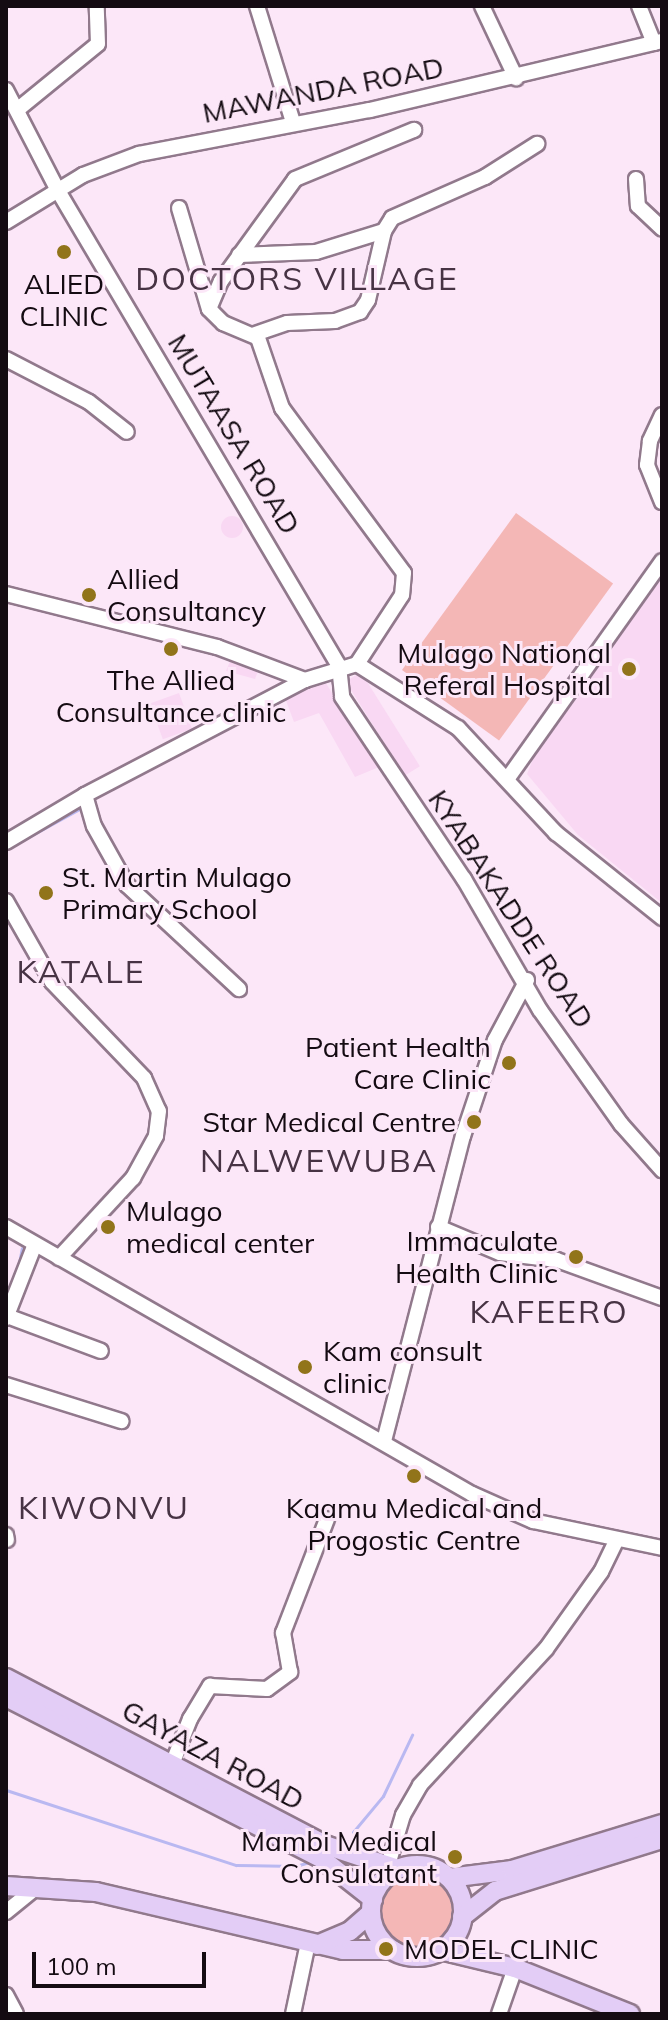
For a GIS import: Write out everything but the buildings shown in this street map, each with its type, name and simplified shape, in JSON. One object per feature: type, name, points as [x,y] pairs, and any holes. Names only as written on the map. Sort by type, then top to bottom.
[{"type":"main road","name":"GAYAZA ROAD","points":[[6,1678],[171,1767],[328,1846],[393,1867]]},
{"type":"main road","name":"GAYAZA ROAD","points":[[6,1697],[322,1859],[372,1906]]},
{"type":"main road","points":[[449,1878],[512,1870],[662,1824]]},
{"type":"main road","points":[[440,1950],[461,1923],[495,1891],[662,1839]]},
{"type":"main road","points":[[312,1944],[350,1931],[372,1906],[383,1880],[393,1867],[429,1866],[449,1878],[460,1895],[461,1923],[480,1957]]},
{"type":"main road","points":[[6,1886],[96,1892],[356,1952],[393,1950],[411,1956],[440,1950],[480,1957],[630,2014]]},
{"type":"main road","points":[[372,1906],[382,1940],[393,1950]]},
{"type":"street","points":[[17,110],[98,44],[97,6]]},
{"type":"street","points":[[257,6],[293,122]]},
{"type":"street","points":[[482,6],[516,78]]},
{"type":"street","points":[[639,6],[658,42]]},
{"type":"street","name":"MAWANDA ROAD","points":[[6,222],[57,189],[125,158],[516,78],[658,42]]},
{"type":"street","name":"MUTAASA ROAD","points":[[6,90],[57,189],[339,666]]},
{"type":"street","points":[[209,309],[239,255],[295,179],[414,130]]},
{"type":"street","points":[[239,255],[316,252],[386,227],[485,177],[537,144]]},
{"type":"street","points":[[636,179],[638,206],[662,228]]},
{"type":"street","points":[[179,208],[209,309],[223,323],[255,334],[287,323],[335,321],[360,312],[368,300],[386,227]]},
{"type":"street","points":[[255,334],[282,408],[404,573],[402,595],[357,664]]},
{"type":"street","points":[[6,359],[89,402],[127,432]]},
{"type":"street","points":[[662,415],[650,441],[647,465],[662,502]]},
{"type":"street","points":[[508,778],[662,561]]},
{"type":"street","points":[[6,594],[243,654],[305,680]]},
{"type":"street","points":[[6,842],[85,795],[305,680],[339,666],[357,664],[458,728],[508,778],[556,833],[662,918]]},
{"type":"street","name":"KYABAKADDE ROAD","points":[[339,666],[338,688],[348,708],[527,980],[540,1010],[621,1124],[662,1170]]},
{"type":"street","points":[[85,795],[100,838],[134,894],[239,989]]},
{"type":"street","points":[[6,901],[52,982],[144,1078],[159,1111],[156,1136],[133,1178],[59,1258]]},
{"type":"street","points":[[384,1441],[438,1227],[483,1071],[527,980]]},
{"type":"street","points":[[6,1227],[472,1494],[533,1521],[616,1541],[662,1548]]},
{"type":"street","points":[[438,1227],[500,1253],[557,1260],[662,1298]]},
{"type":"street","points":[[35,1244],[6,1317],[101,1351]]},
{"type":"street","points":[[6,1385],[121,1421]]},
{"type":"street","points":[[171,1767],[190,1719],[210,1686],[267,1689],[290,1672],[283,1633],[327,1519]]},
{"type":"street","points":[[393,1867],[403,1815],[420,1785],[546,1649],[601,1572],[616,1541]]},
{"type":"street","points":[[6,1912],[36,1888]]},
{"type":"street","points":[[293,2014],[312,1944]]},
{"type":"street","points":[[499,2014],[515,1968]]},
{"type":"street","points":[[6,1995],[16,2014]]},
{"type":"shaded area","points":[[516,513],[613,584],[499,740],[402,670]]},
{"type":"shaded area","points":[[232,516],[240,519],[243,527],[240,535],[232,538],[224,535],[221,527],[224,519]]},
{"type":"shaded area","name":"Mulago National Referal Hospital","points":[[662,577],[662,903],[578,835],[527,774],[535,754]]},
{"type":"shaded area","points":[[233,654],[260,666],[255,679],[226,671]]},
{"type":"shaded area","points":[[361,672],[420,766],[405,776],[346,682]]},
{"type":"shaded area","points":[[322,677],[379,767],[355,777],[319,713],[294,722],[285,698]]},
{"type":"shaded area","points":[[179,693],[192,729],[163,739],[150,704]]},
{"type":"shaded area","points":[[416,1875],[436,1881],[446,1891],[452,1911],[446,1931],[436,1941],[416,1947],[396,1941],[386,1931],[380,1911],[386,1891],[396,1881]]},
{"type":"waterway","points":[[6,833],[60,802]]},
{"type":"waterway","points":[[23,840],[83,807]]},
{"type":"waterway","points":[[18,1268],[22,1248]]},
{"type":"waterway","points":[[353,1832],[383,1796],[412,1735]]},
{"type":"waterway","points":[[6,1790],[236,1865],[296,1866],[312,1861]]},
{"type":"place","name":"ALIED CLINIC","points":[[64,252]]},
{"type":"place","name":"Allied Consultancy","points":[[89,595]]},
{"type":"place","name":"The Allied Consultance clinic","points":[[171,649]]},
{"type":"place","name":"Mulago National Referal Hospital","points":[[629,669]]},
{"type":"place","name":"St. Martin Mulago Primary School","points":[[46,893]]},
{"type":"place","name":"Patient Health Care Clinic","points":[[509,1063]]},
{"type":"place","name":"Star Medical Centre","points":[[474,1122]]},
{"type":"place","name":"Mulago medical center","points":[[108,1227]]},
{"type":"place","name":"Immaculate Health Clinic","points":[[576,1257]]},
{"type":"place","name":"Kam consult clinic","points":[[305,1367]]},
{"type":"place","name":"Kaamu Medical and Progostic Centre","points":[[414,1476]]},
{"type":"place","name":"Mambi Medical Consulatant","points":[[455,1857]]},
{"type":"place","name":"MODEL CLINIC","points":[[386,1949]]},
{"type":"district","name":"DOCTORS VILLAGE","points":[[297,278]]},
{"type":"district","name":"KATALE","points":[[81,971]]},
{"type":"district","name":"NALWEWUBA","points":[[319,1160]]},
{"type":"district","name":"KAFEERO","points":[[549,1311]]},
{"type":"district","name":"KIWONVU","points":[[104,1507]]}]
